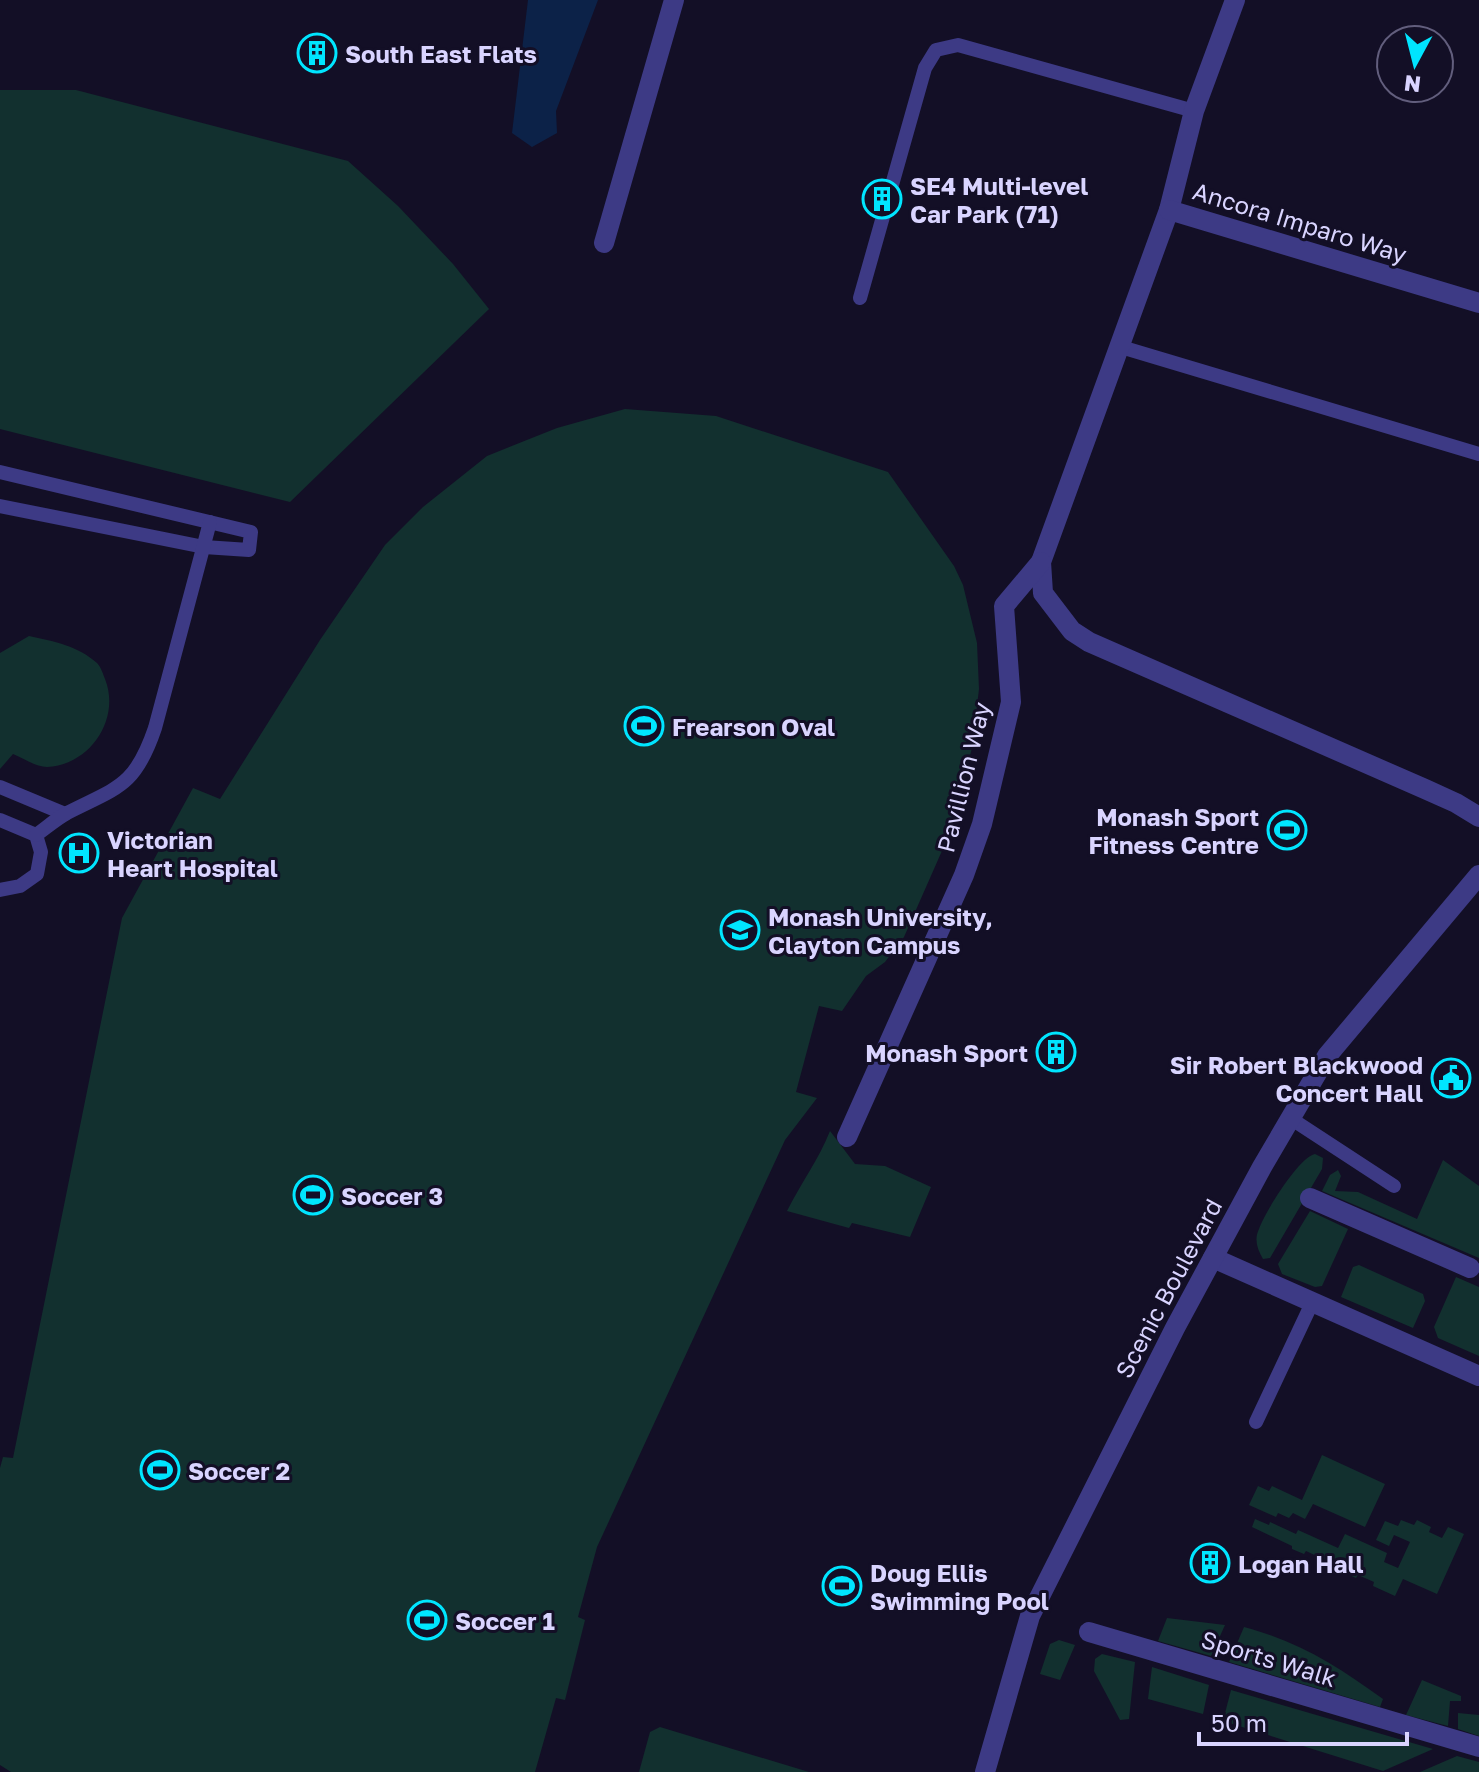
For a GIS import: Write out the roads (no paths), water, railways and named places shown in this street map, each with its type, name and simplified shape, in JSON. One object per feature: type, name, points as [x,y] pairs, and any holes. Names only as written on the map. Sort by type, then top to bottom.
[{"type":"street","points":[[604,243],[674,0]]},
{"type":"street","points":[[1169,210],[1194,111],[1235,0]]},
{"type":"street","name":"Ancora Imparo Way","points":[[1041,562],[1169,210],[1479,303]]},
{"type":"street","points":[[1041,562],[1043,593],[1072,631],[1089,642],[1445,798],[1479,817]]},
{"type":"street","name":"Pavillion Way","points":[[847,1137],[964,875],[982,824],[1011,702],[1004,606],[1041,562]]},
{"type":"street","name":"Scenic Boulevard","points":[[985,1772],[1030,1616],[1168,1341],[1290,1118],[1327,1056],[1479,875]]},
{"type":"street","points":[[1310,1198],[1470,1268]]},
{"type":"street","points":[[1213,1258],[1479,1376]]},
{"type":"street","name":"Sports Walk","points":[[1089,1632],[1479,1747]]},
{"type":"lane","points":[[860,298],[925,68],[936,50],[958,45],[1194,111]]},
{"type":"lane","points":[[1121,347],[1479,454]]},
{"type":"lane","points":[[0,472],[251,532],[249,550],[204,547],[0,506]]},
{"type":"lane","points":[[36,835],[65,814],[119,788],[144,755],[155,728],[210,522]]},
{"type":"lane","points":[[0,787],[65,814]]},
{"type":"lane","points":[[0,820],[36,835]]},
{"type":"lane","points":[[0,890],[20,886],[37,874],[41,852],[36,835]]},
{"type":"lane","points":[[1290,1118],[1394,1186]]},
{"type":"lane","points":[[1256,1422],[1312,1303]]},
{"type":"water","points":[[528,0],[598,0],[556,111],[557,133],[532,147],[512,133]]},
{"type":"place","name":"South East Flats","points":[[317,53]]},
{"type":"place","name":"SE4 Multi-level Car Park (71)","points":[[882,199]]},
{"type":"place","name":"Frearson Oval","points":[[644,726]]},
{"type":"place","name":"Monash Sport Fitness Centre","points":[[1287,830]]},
{"type":"place","name":"Victorian Heart Hospital","points":[[79,853]]},
{"type":"place","name":"Monash University, Clayton Campus","points":[[740,930]]},
{"type":"place","name":"Monash Sport","points":[[1056,1052]]},
{"type":"place","name":"Sir Robert Blackwood Concert Hall","points":[[1451,1078]]},
{"type":"place","name":"Soccer 3","points":[[313,1195]]},
{"type":"place","name":"Soccer 2","points":[[160,1470]]},
{"type":"place","name":"Logan Hall","points":[[1210,1563]]},
{"type":"place","name":"Doug Ellis Swimming Pool","points":[[842,1586]]},
{"type":"place","name":"Soccer 1","points":[[427,1620]]}]
